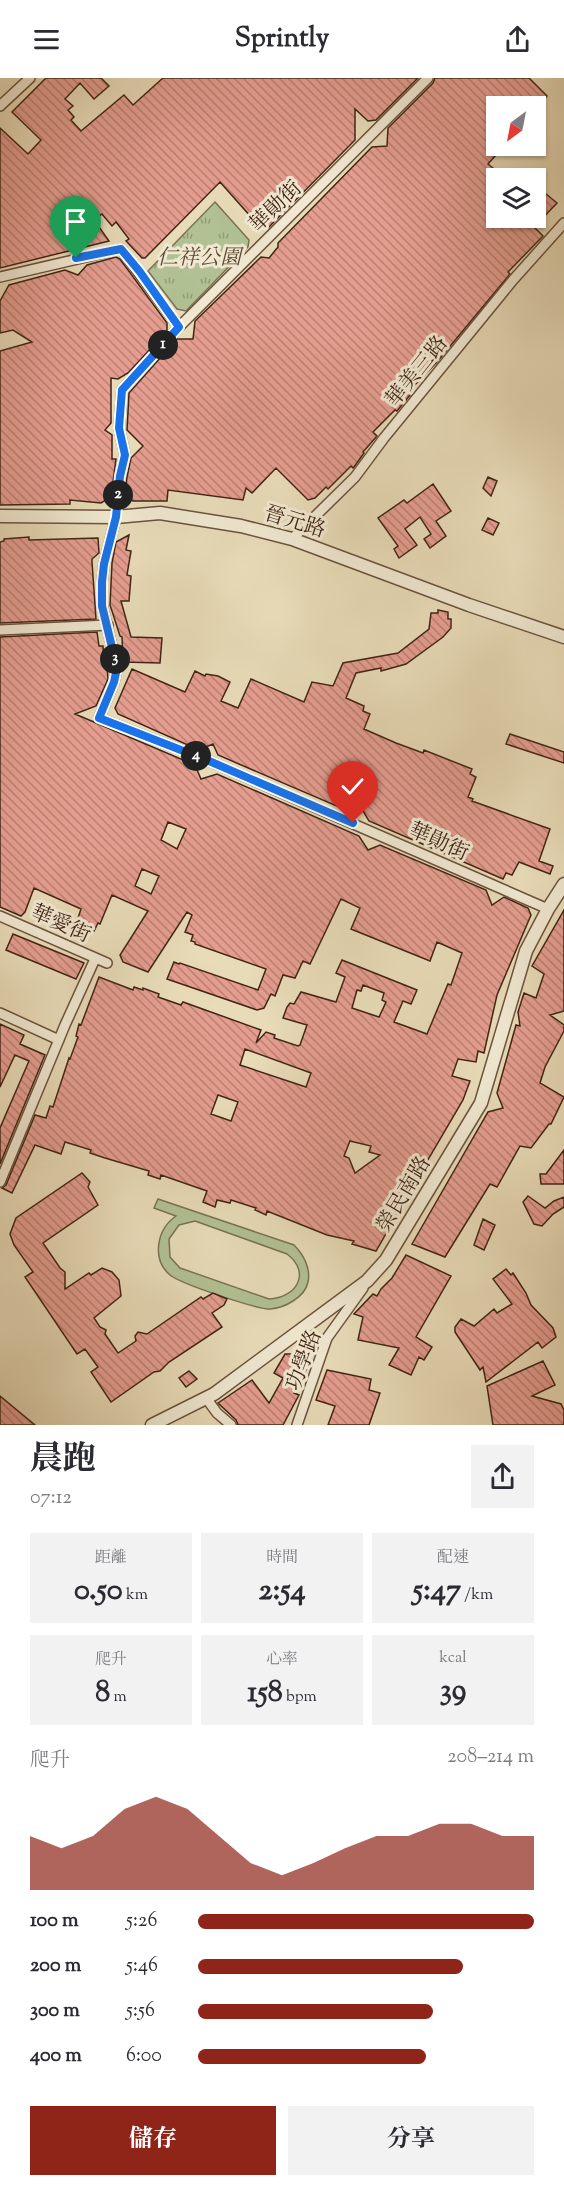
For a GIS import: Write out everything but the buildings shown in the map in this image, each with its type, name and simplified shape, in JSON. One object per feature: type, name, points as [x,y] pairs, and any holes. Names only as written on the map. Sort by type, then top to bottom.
[{"type":"street","points":[[0,106],[30,78]]},
{"type":"street","name":"華勛街","points":[[428,78],[179,327],[122,390],[119,428],[125,455],[120,476],[116,517],[104,564],[102,582],[102,606],[117,668],[114,682],[99,718],[220,765],[548,909]]},
{"type":"street","name":"華美三路","points":[[292,539],[355,477],[513,280],[564,223]]},
{"type":"street","points":[[0,277],[121,249],[179,327]]},
{"type":"street","name":"晉元路","points":[[0,516],[116,517],[160,513],[241,526],[292,539],[469,605],[564,637]]},
{"type":"street","points":[[0,630],[108,625]]},
{"type":"street","name":"榮民南路","points":[[152,1425],[170,1421],[206,1398],[367,1281],[386,1260],[480,1103],[526,951],[564,884]]},
{"type":"street","name":"華愛街","points":[[0,916],[107,963]]},
{"type":"street","points":[[0,1182],[95,959]]},
{"type":"street","points":[[0,1013],[59,1040]]},
{"type":"street","name":"功學路","points":[[297,1425],[327,1338],[367,1281]]},
{"type":"street","points":[[206,1398],[217,1413],[231,1425]]},
{"type":"green space","name":"仁祥公園","points":[[215,202],[249,240],[248,247],[186,311],[177,309],[148,271]]},
{"type":"green space","points":[[158,1199],[294,1245],[307,1267],[309,1277],[306,1287],[294,1301],[270,1309],[235,1301],[177,1279],[164,1268],[159,1253],[164,1228],[176,1216],[154,1208]],"holes":[[[195,1221],[287,1254],[295,1261],[299,1269],[298,1283],[287,1294],[269,1299],[180,1268],[170,1257],[169,1239],[179,1225]]]},
{"type":"route","points":[[76,258],[121,249],[179,327],[122,390],[119,428],[125,455],[120,476],[116,517],[104,564],[102,582],[102,606],[117,668],[114,682],[99,718],[209,761],[353,823]]}]
